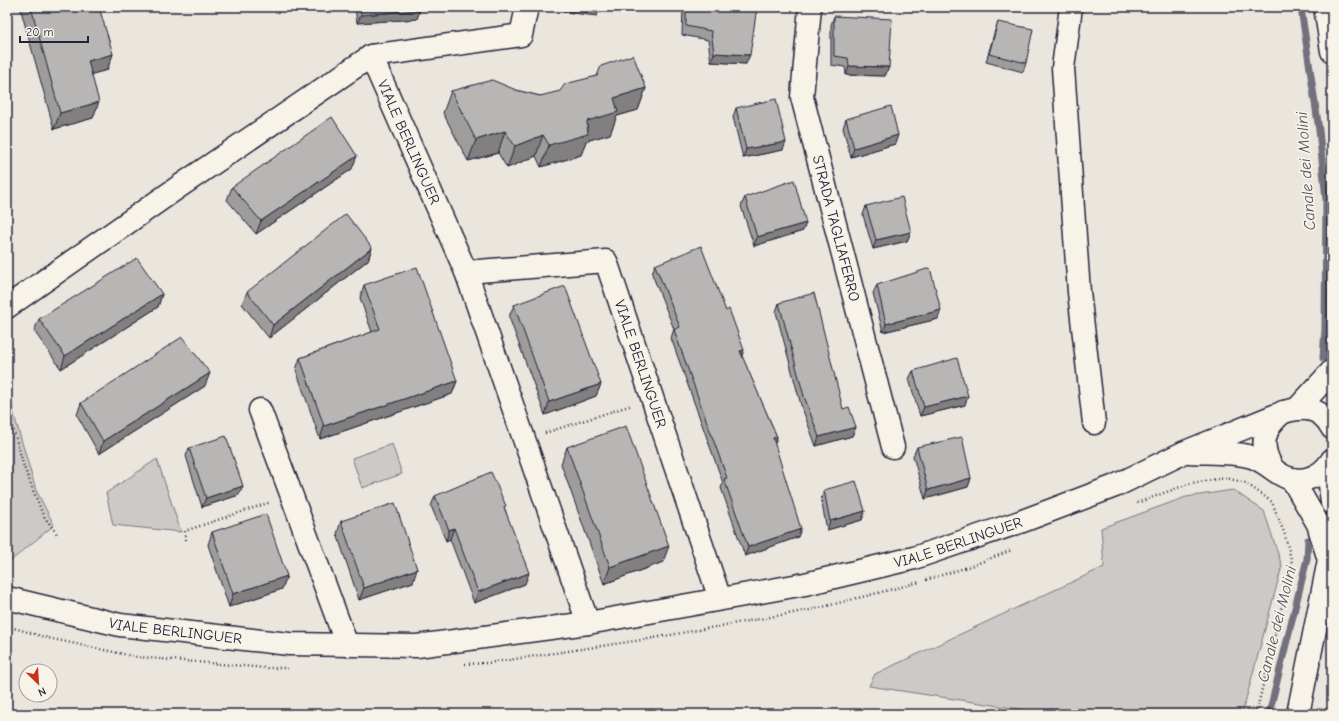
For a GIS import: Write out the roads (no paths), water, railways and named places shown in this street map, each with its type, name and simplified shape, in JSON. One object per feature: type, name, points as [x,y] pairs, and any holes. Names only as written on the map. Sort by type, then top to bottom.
[{"type":"street","points":[[7,307],[177,188],[371,56],[521,35],[527,7]]},
{"type":"street","name":"STRADA TAGLIAFERRO","points":[[810,7],[802,96],[893,447]]},
{"type":"street","points":[[1071,7],[1063,68],[1079,292],[1094,423]]},
{"type":"street","points":[[1325,7],[1332,51]]},
{"type":"street","name":"VIALE BERLINGUER","points":[[371,56],[466,272],[588,623]]},
{"type":"street","name":"VIALE BERLINGUER","points":[[466,272],[606,261],[720,599]]},
{"type":"street","points":[[1330,463],[1321,473],[1311,478],[1302,480],[1292,479],[1279,473],[1272,467],[1267,460],[1264,450],[1264,440],[1266,431],[1274,419],[1291,410],[1332,371]]},
{"type":"street","points":[[1291,410],[1308,409],[1319,413],[1325,418],[1332,428]]},
{"type":"street","points":[[260,410],[347,645]]},
{"type":"street","name":"VIALE BERLINGUER","points":[[7,598],[120,625],[289,644],[417,646],[588,623],[806,584],[914,558],[1020,522],[1114,486],[1185,452],[1291,410]]},
{"type":"street","points":[[1185,452],[1250,456],[1272,467]]},
{"type":"street","points":[[1330,463],[1332,503]]},
{"type":"street","points":[[1292,479],[1318,524],[1330,555],[1298,714]]},
{"type":"waterway","name":"Canale dei Molini","points":[[1301,8],[1319,130],[1326,200],[1325,329],[1323,358]]},
{"type":"waterway","name":"Canale dei Molini","points":[[1269,714],[1307,559],[1308,540]]}]
